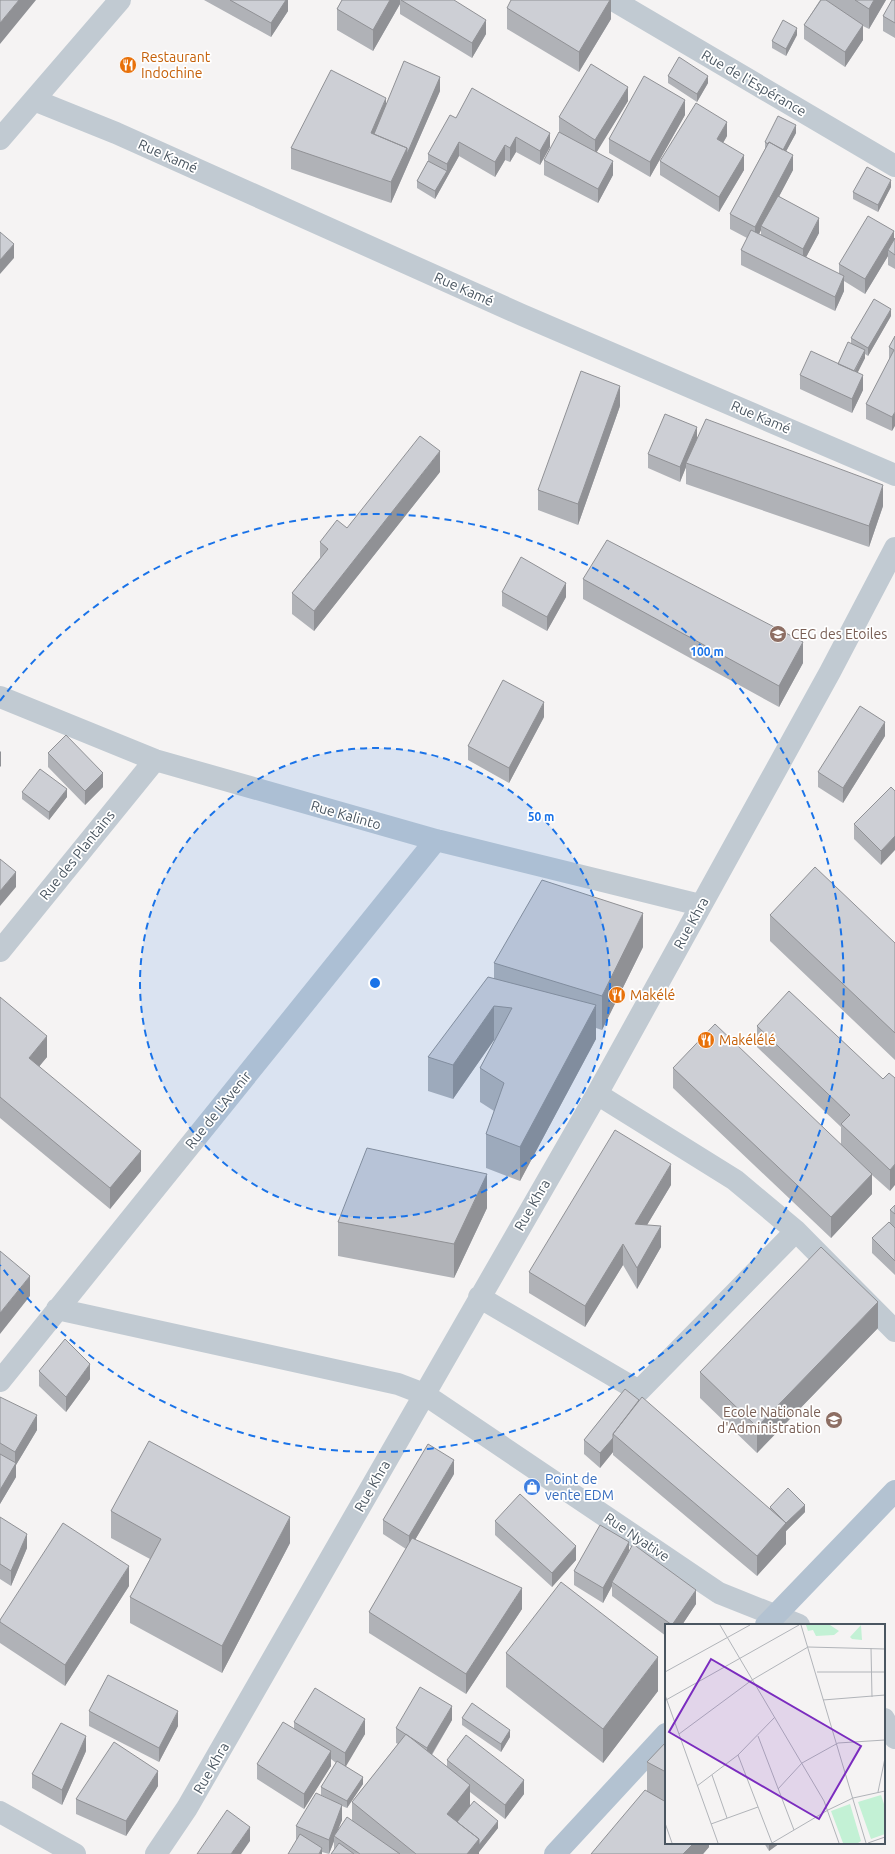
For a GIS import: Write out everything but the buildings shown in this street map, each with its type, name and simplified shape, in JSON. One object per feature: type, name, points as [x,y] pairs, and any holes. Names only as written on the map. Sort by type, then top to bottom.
[{"type":"main road","points":[[771,1620],[895,1491]]},
{"type":"main road","points":[[555,1854],[665,1735]]},
{"type":"street","points":[[0,139],[120,0]]},
{"type":"street","name":"Rue de l'Espérance","points":[[613,0],[895,166]]},
{"type":"street","name":"Rue Kamé","points":[[34,100],[116,133],[522,315],[895,474]]},
{"type":"street","name":"Rue Khra","points":[[156,1854],[187,1808],[479,1297],[597,1094],[830,672],[895,548]]},
{"type":"street","name":"Rue Kalinto","points":[[0,697],[154,760],[436,840],[700,905]]},
{"type":"street","name":"Rue des Plantains","points":[[0,951],[154,760]]},
{"type":"street","name":"Rue de L'Avenir","points":[[0,1381],[436,840]]},
{"type":"street","points":[[597,1094],[735,1180],[796,1231],[895,1331]]},
{"type":"street","points":[[479,1297],[640,1391],[796,1231]]},
{"type":"street","name":"Rue Nyative","points":[[57,1309],[398,1384],[424,1394],[719,1593],[771,1620],[793,1624]]},
{"type":"street","points":[[885,1721],[895,1738]]},
{"type":"street","points":[[0,1812],[75,1854]]},
{"type":"place","name":"Restaurant Indochine","points":[[128,65]]},
{"type":"place","name":"CEG des Etoiles","points":[[778,634]]},
{"type":"place","name":"Makélé","points":[[617,995]]},
{"type":"place","name":"Makélélé","points":[[706,1040]]},
{"type":"place","name":"Ecole Nationale d'Administration","points":[[834,1420]]},
{"type":"place","name":"Point de vente EDM","points":[[532,1487]]}]
